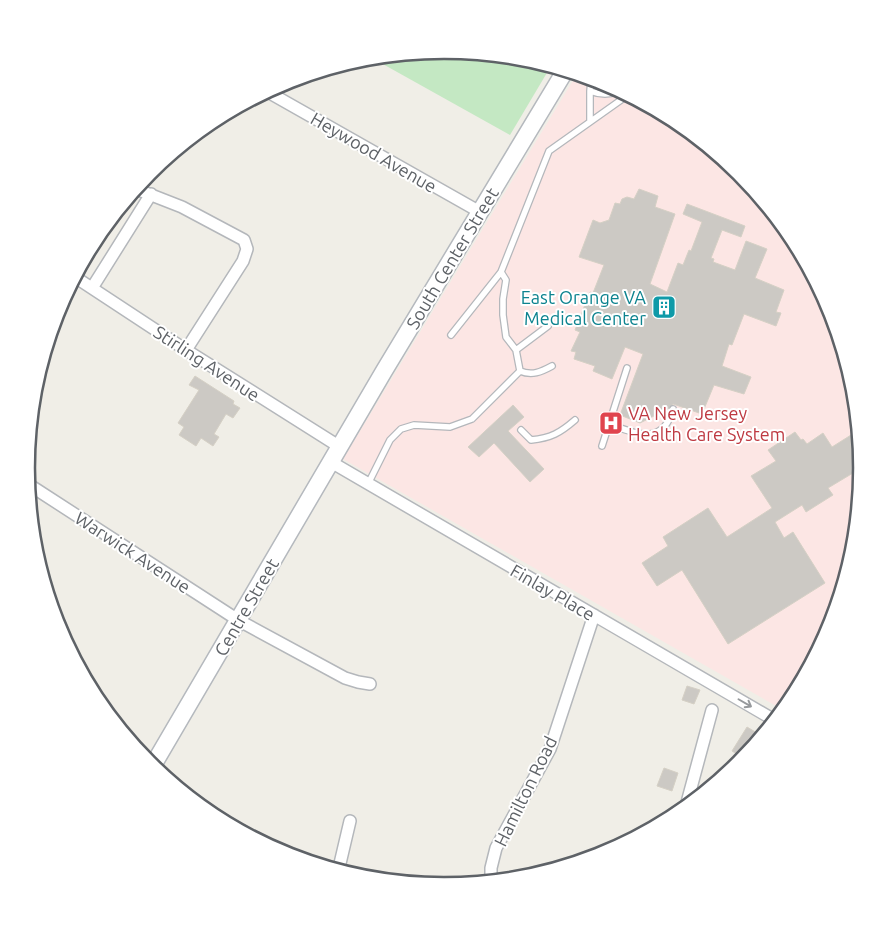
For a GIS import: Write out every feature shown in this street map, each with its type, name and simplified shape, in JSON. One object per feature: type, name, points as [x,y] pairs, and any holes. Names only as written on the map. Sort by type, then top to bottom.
[{"type":"main road","name":"South Center Street","points":[[340,447],[561,76]]},
{"type":"main road","name":"Centre Street","points":[[156,760],[340,447]]},
{"type":"street","name":"Heywood Avenue","points":[[276,96],[480,212]]},
{"type":"street","points":[[144,192],[182,207],[244,240],[247,249],[243,261],[186,350]]},
{"type":"street","points":[[92,288],[150,194]]},
{"type":"street","name":"Stirling Avenue","points":[[81,281],[340,447]]},
{"type":"street","name":"Finlay Place","points":[[331,462],[770,717]]},
{"type":"street","name":"Warwick Avenue","points":[[36,489],[238,620],[345,678],[370,684]]},
{"type":"street","name":"Hamilton Road","points":[[491,876],[496,848],[550,748],[594,615]]},
{"type":"street","points":[[689,797],[712,710]]},
{"type":"street","points":[[340,865],[350,821]]},
{"type":"lane","points":[[590,87],[590,121]]},
{"type":"lane","points":[[590,91],[598,94],[607,93]]},
{"type":"lane","points":[[451,335],[501,272],[549,151],[621,100]]},
{"type":"lane","points":[[501,272],[506,280],[503,299],[506,337],[516,350],[520,371]]},
{"type":"lane","points":[[516,350],[548,326]]},
{"type":"lane","points":[[520,371],[539,373],[552,366]]},
{"type":"lane","points":[[602,446],[627,368]]},
{"type":"lane","points":[[368,484],[390,440],[401,430],[414,425],[450,427],[472,419],[520,371]]},
{"type":"lane","points":[[610,424],[648,435],[661,431],[670,422],[673,409]]},
{"type":"lane","points":[[521,430],[530,440],[545,439],[560,433],[575,420]]},
{"type":"shaded area","name":"VA New Jersey Health Care System","points":[[573,80],[626,102],[649,114],[694,144],[734,179],[785,241],[812,288],[823,312],[840,363],[846,389],[853,442],[853,496],[846,549],[832,601],[812,650],[778,707],[343,459]]},
{"type":"green space","points":[[418,60],[471,60],[524,67],[547,72],[510,135],[383,64]]},
{"type":"building","name":"East Orange VA Medical Center","points":[[639,189],[658,196],[655,207],[675,214],[650,284],[667,292],[678,263],[683,265],[689,250],[691,251],[702,222],[683,214],[687,204],[745,226],[741,237],[722,230],[711,258],[714,259],[713,262],[735,270],[746,241],[767,249],[755,278],[784,290],[776,312],[781,313],[776,326],[744,314],[732,345],[729,344],[722,366],[751,377],[744,394],[714,385],[702,414],[673,404],[668,409],[640,423],[620,415],[643,354],[625,347],[612,379],[593,371],[595,366],[574,359],[576,352],[571,351],[580,332],[575,330],[590,292],[593,293],[604,265],[579,257],[593,220],[600,223],[609,220],[615,203],[620,204],[622,199],[627,197],[634,199]]},
{"type":"building","points":[[195,376],[234,401],[233,404],[240,408],[233,418],[226,414],[214,434],[219,437],[213,446],[201,438],[196,446],[179,435],[184,427],[178,423],[199,390],[189,385]]},
{"type":"building","points":[[513,405],[524,417],[508,431],[544,469],[530,482],[494,443],[479,457],[468,447]]},
{"type":"building","points":[[795,432],[807,444],[823,433],[832,447],[852,434],[854,472],[828,488],[833,495],[806,512],[802,505],[775,522],[784,538],[793,532],[825,583],[728,644],[682,570],[657,586],[642,563],[668,546],[663,537],[708,508],[727,537],[772,508],[751,476],[776,461],[768,450]]},
{"type":"building","points":[[687,686],[700,690],[694,704],[682,700]]},
{"type":"building","points":[[747,727],[757,733],[738,755],[732,751]]},
{"type":"building","points":[[664,768],[678,773],[672,791],[657,786]]},
{"type":"place","name":"East Orange VA Medical Center","points":[[664,307]]},
{"type":"place","name":"VA New Jersey Health Care System","points":[[611,423]]}]
